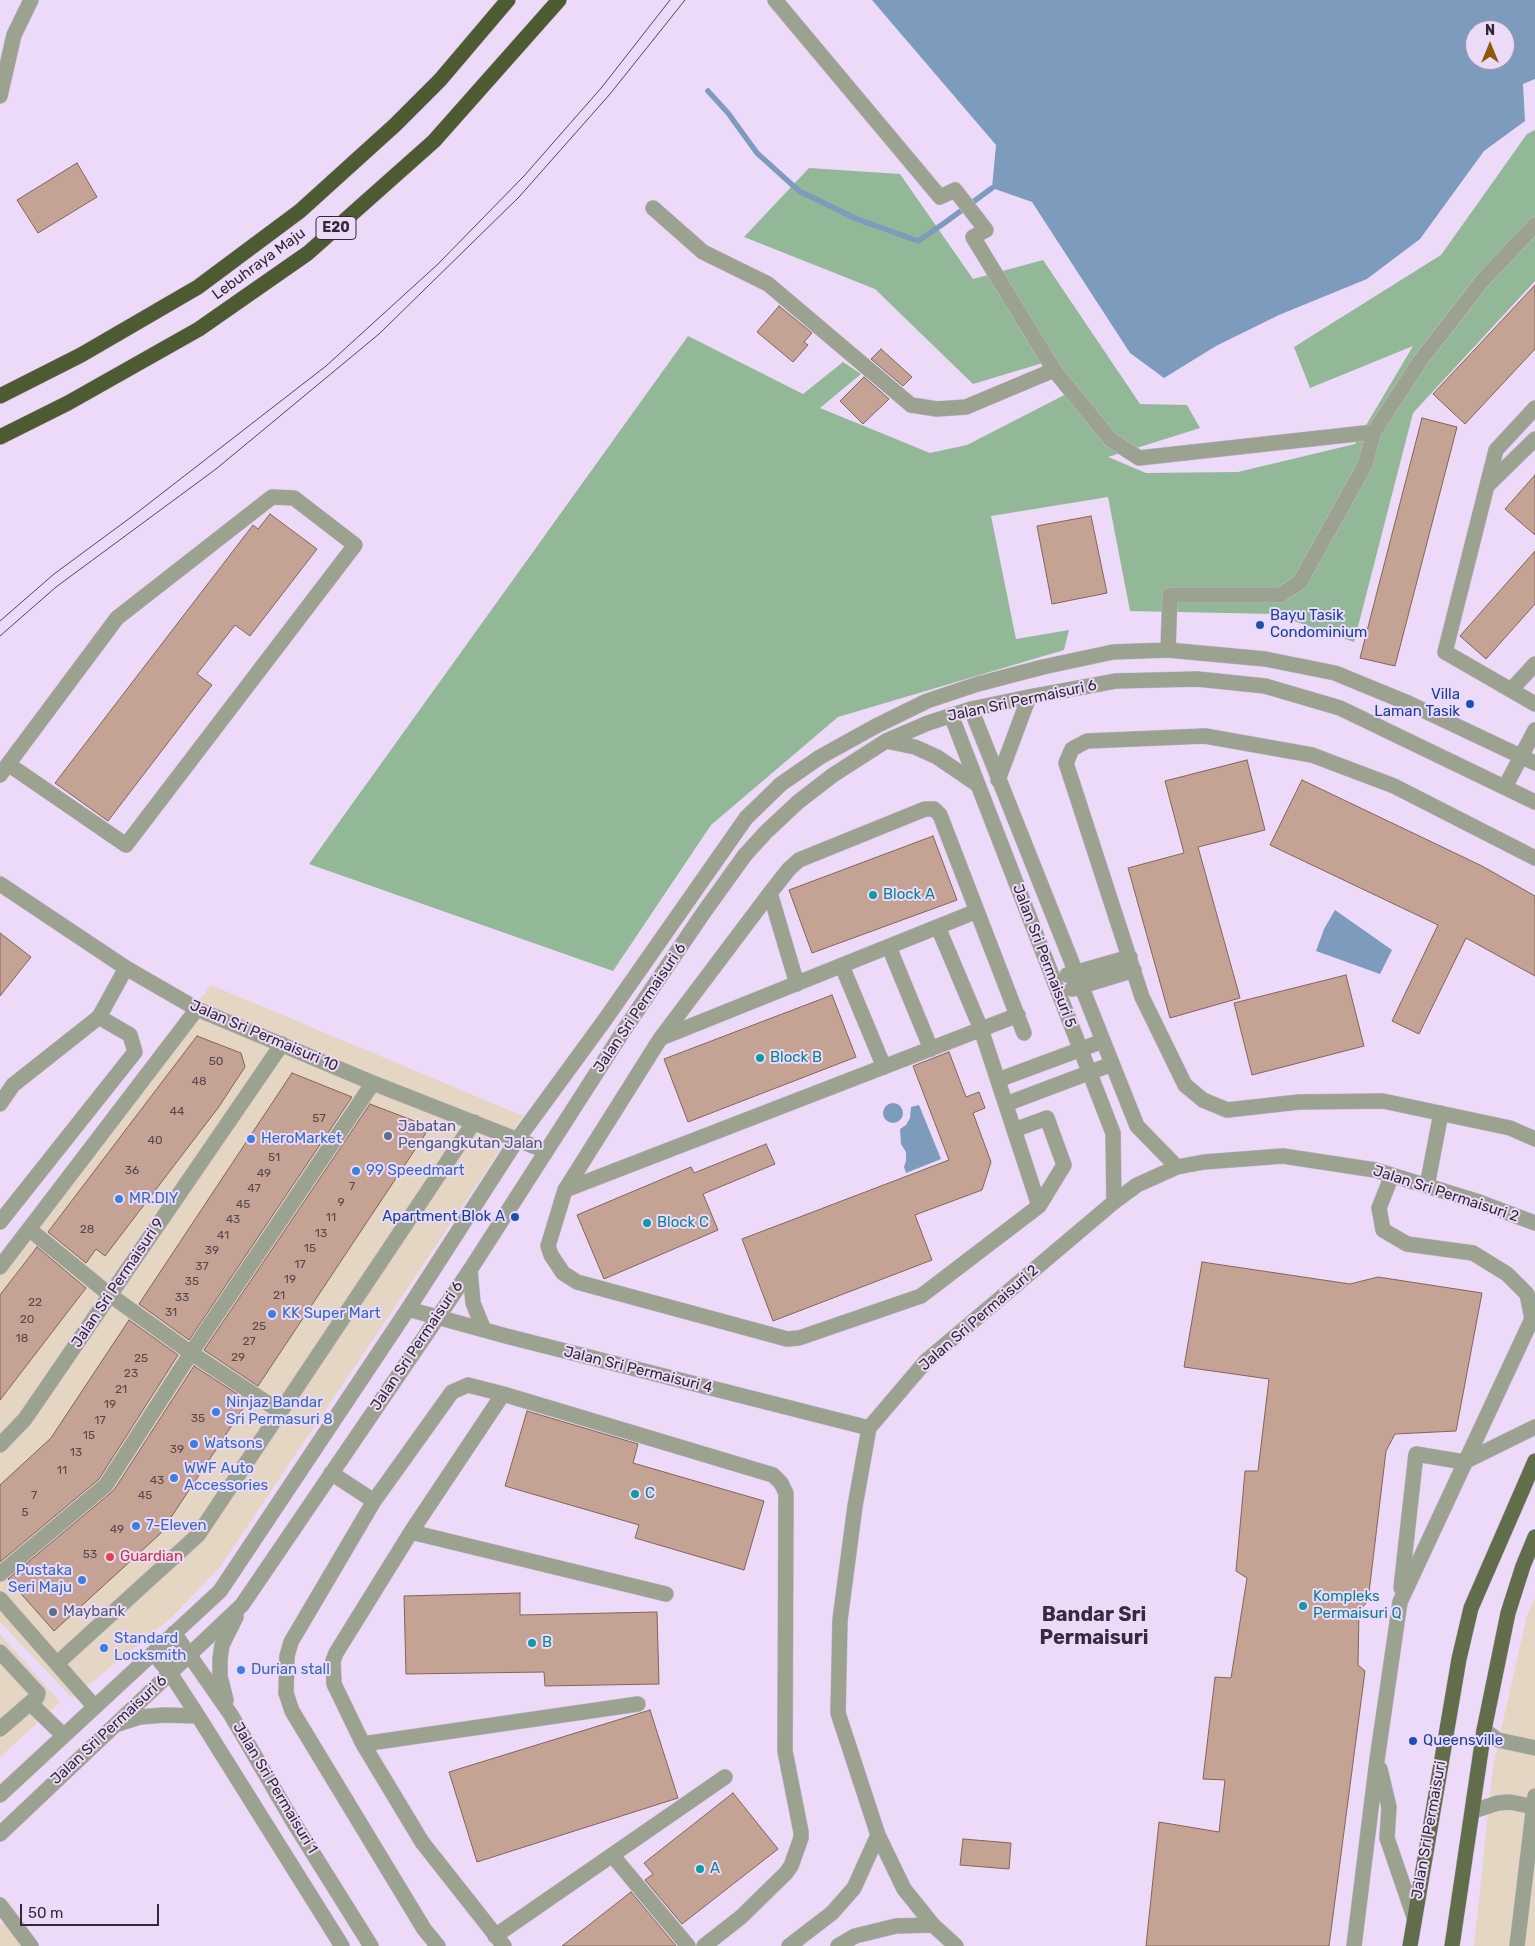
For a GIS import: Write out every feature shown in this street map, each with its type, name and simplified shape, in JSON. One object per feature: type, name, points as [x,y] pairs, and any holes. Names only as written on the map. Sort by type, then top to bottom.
[{"type":"highway","name":"Lebuhraya Maju","points":[[0,396],[81,355],[198,288],[300,211],[395,126],[440,80],[508,0]]},
{"type":"highway","name":"Lebuhraya Maju","points":[[0,437],[68,403],[199,329],[308,253],[434,140],[558,0]]},
{"type":"main road","name":"Jalan Sri Permaisuri","points":[[1410,1946],[1459,1659],[1471,1608],[1535,1460]]},
{"type":"main road","points":[[1452,1946],[1484,1730],[1508,1613],[1523,1566],[1535,1537]]},
{"type":"street","points":[[0,96],[14,35],[31,0]]},
{"type":"street","points":[[775,0],[940,197],[955,190],[986,230],[972,237],[1054,370],[1110,439],[1139,458],[1374,432]]},
{"type":"street","points":[[653,208],[703,252],[768,284],[911,404],[937,410],[966,407],[1054,370]]},
{"type":"street","points":[[1168,650],[1170,595],[1280,595],[1300,582],[1365,465],[1374,432],[1431,346],[1483,280],[1535,225]]},
{"type":"street","points":[[1535,408],[1496,450],[1445,652],[1535,704]]},
{"type":"street","points":[[1488,485],[1535,439]]},
{"type":"street","points":[[272,497],[294,498],[355,545],[126,845],[4,770],[117,618],[272,497]]},
{"type":"street","name":"Jalan Sri Permaisuri 6","points":[[0,1796],[94,1706],[220,1591],[408,1310],[517,1140],[604,1021],[746,818],[781,784],[820,756],[876,726],[927,702],[978,684],[1043,667],[1114,652],[1168,650],[1265,659],[1335,673],[1408,703],[1535,763]]},
{"type":"street","points":[[1511,690],[1535,664]]},
{"type":"street","name":"Jalan Sri Permaisuri 6","points":[[0,1834],[242,1605],[470,1270],[629,1022],[704,912],[745,856],[766,832],[798,802],[833,775],[886,741],[954,709],[971,710],[1116,681],[1197,679],[1264,686],[1340,708],[1535,802]]},
{"type":"street","points":[[927,702],[954,709],[978,684]]},
{"type":"street","points":[[998,780],[1029,697]]},
{"type":"street","name":"Jalan Sri Permaisuri 5","points":[[954,709],[978,785],[1114,1133],[1114,1202]]},
{"type":"street","name":"Jalan Sri Permaisuri 5","points":[[971,710],[1137,1126],[1177,1168]]},
{"type":"street","points":[[1505,787],[1534,731]]},
{"type":"street","points":[[1535,858],[1394,786],[1312,755],[1205,736],[1088,742],[1072,749],[1066,763],[1142,998],[1186,1085],[1203,1100],[1228,1110],[1299,1102],[1383,1101],[1510,1128],[1535,1139]]},
{"type":"street","points":[[886,741],[915,747],[937,756],[978,785]]},
{"type":"street","points":[[1014,1130],[1047,1118],[1064,1165],[1039,1206],[921,1296],[799,1338],[786,1339],[577,1282],[569,1279],[562,1273],[548,1246],[565,1190],[660,1039],[770,893],[789,869],[799,860],[925,809],[934,809],[940,815],[1024,1033]]},
{"type":"street","name":"Jalan Sri Permaisuri 10","points":[[0,884],[126,968],[197,1009],[373,1083],[546,1152]]},
{"type":"street","points":[[770,893],[797,984]]},
{"type":"street","points":[[660,1039],[978,911]]},
{"type":"street","points":[[938,927],[981,1029],[1039,1206]]},
{"type":"street","points":[[888,947],[931,1048]]},
{"type":"street","points":[[1056,986],[1132,964]]},
{"type":"street","points":[[842,966],[884,1067]]},
{"type":"street","points":[[0,1104],[12,1085],[99,1016],[126,968]]},
{"type":"street","points":[[0,1267],[197,1009]]},
{"type":"street","points":[[565,1190],[1018,1015]]},
{"type":"street","points":[[0,1222],[135,1052],[130,1035],[99,1016]]},
{"type":"street","points":[[998,1080],[1103,1040]]},
{"type":"street","name":"Jalan Sri Permaisuri 9","points":[[0,1445],[25,1419],[282,1044]]},
{"type":"street","points":[[1006,1104],[1112,1064]]},
{"type":"street","points":[[0,1574],[106,1485],[191,1353],[373,1083]]},
{"type":"street","points":[[1427,1186],[1441,1113]]},
{"type":"street","points":[[58,1665],[62,1659],[198,1535],[474,1122]]},
{"type":"street","name":"Jalan Sri Permaisuri 2","points":[[956,1946],[933,1925],[904,1889],[878,1835],[838,1713],[840,1620],[854,1506],[869,1428],[926,1361],[1114,1202],[1137,1185],[1177,1168],[1204,1162],[1283,1156],[1375,1170],[1479,1202],[1535,1224]]},
{"type":"street","points":[[1392,1175],[1379,1208],[1383,1230],[1407,1244],[1473,1253],[1507,1274],[1527,1294],[1532,1319],[1400,1602]]},
{"type":"street","points":[[29,1229],[110,1295],[191,1353],[281,1412]]},
{"type":"street","points":[[470,1270],[473,1303],[484,1330]]},
{"type":"street","name":"Jalan Sri Permaisuri 4","points":[[408,1310],[869,1428]]},
{"type":"street","points":[[438,1946],[424,1929],[298,1719],[286,1693],[287,1656],[291,1642],[374,1501],[452,1392],[468,1385],[504,1394],[773,1476],[781,1482],[786,1493],[785,1751],[801,1838],[786,1873],[741,1917],[704,1946]]},
{"type":"street","points":[[504,1394],[411,1532],[336,1653],[333,1661],[334,1684],[363,1744],[422,1842],[500,1941],[612,1855],[725,1777]]},
{"type":"street","points":[[1354,1946],[1377,1760],[1400,1602],[1416,1454],[1464,1462],[1535,1427]]},
{"type":"street","points":[[331,1473],[374,1501]]},
{"type":"street","points":[[411,1532],[666,1594]]},
{"type":"street","points":[[0,1599],[94,1706]]},
{"type":"street","points":[[231,1715],[220,1676],[220,1659],[222,1646],[242,1605]]},
{"type":"street","name":"Jalan Sri Permaisuri 1","points":[[174,1633],[231,1715],[294,1823],[371,1946]]},
{"type":"street","points":[[0,1652],[38,1693],[37,1697],[0,1729]]},
{"type":"street","name":"Jalan Sri Permaisuri 1","points":[[153,1652],[170,1673],[198,1716],[342,1946]]},
{"type":"street","points":[[30,1703],[64,1735]]},
{"type":"street","points":[[363,1744],[638,1704]]},
{"type":"street","points":[[114,1725],[140,1717],[164,1715],[198,1716]]},
{"type":"street","points":[[1484,1730],[1498,1740],[1535,1748]]},
{"type":"street","points":[[1377,1760],[1389,1806],[1387,1838],[1414,1917]]},
{"type":"street","points":[[1473,1811],[1498,1803],[1534,1802],[1517,1946]]},
{"type":"street","points":[[789,1946],[832,1914],[854,1888],[878,1835]]},
{"type":"street","points":[[612,1855],[688,1946]]},
{"type":"street","points":[[0,1905],[5,1919],[20,1930],[31,1946]]},
{"type":"street","points":[[838,1946],[855,1936],[896,1926],[933,1925]]},
{"type":"shaded area","points":[[211,985],[523,1116],[220,1567],[170,1619],[72,1698],[0,1622],[0,1266]]},
{"type":"shaded area","points":[[1535,1598],[1535,1946],[1474,1946],[1493,1766],[1527,1615]]},
{"type":"shaded area","points":[[0,1634],[60,1702],[0,1757]]},
{"type":"shaded area","points":[[8,1922],[26,1946],[0,1946],[0,1925]]},
{"type":"green space","points":[[1535,130],[1535,281],[1413,413],[1354,642],[1274,614],[1130,611],[1108,497],[991,516],[1016,639],[1069,630],[1064,650],[838,717],[711,825],[613,971],[309,864],[688,336],[803,394],[843,362],[861,374],[820,408],[930,453],[967,445],[1076,389],[1056,359],[973,384],[875,289],[744,237],[809,168],[900,174],[973,279],[1043,260],[1140,404],[1187,405],[1200,428],[1108,457],[1146,473],[1238,472],[1355,444],[1413,346],[1310,388],[1294,347],[1441,255],[1527,134]]},
{"type":"water","points":[[872,0],[1535,0],[1535,79],[1523,84],[1525,121],[1484,151],[1420,239],[1367,279],[1279,315],[1216,346],[1164,378],[1130,353],[1032,202],[992,188],[996,145]]},
{"type":"water","points":[[1335,910],[1392,950],[1380,974],[1316,951],[1324,929]]},
{"type":"water","points":[[893,1103],[900,1106],[903,1113],[900,1120],[893,1123],[886,1120],[883,1113],[886,1106]]},
{"type":"water","points":[[919,1105],[941,1159],[906,1173],[904,1167],[906,1152],[901,1144],[900,1129],[906,1125],[910,1118],[911,1107]]},
{"type":"building","points":[[77,163],[97,197],[38,233],[17,200]]},
{"type":"building","points":[[1535,285],[1535,349],[1465,424],[1433,394]]},
{"type":"building","points":[[779,306],[812,333],[804,342],[808,345],[793,362],[757,332]]},
{"type":"building","points":[[881,349],[912,377],[903,386],[871,359]]},
{"type":"building","points":[[864,377],[889,399],[863,424],[840,401]]},
{"type":"building","points":[[1422,418],[1457,427],[1395,666],[1360,658]]},
{"type":"building","points":[[1535,475],[1535,535],[1505,509]]},
{"type":"building","points":[[270,514],[317,549],[250,636],[235,625],[197,674],[212,685],[108,821],[55,783],[253,525],[258,529]]},
{"type":"building","points":[[1091,516],[1107,593],[1052,604],[1037,526]]},
{"type":"building","points":[[1535,551],[1535,604],[1486,659],[1460,636]]},
{"type":"building","points":[[1247,760],[1265,830],[1198,847],[1240,998],[1170,1018],[1128,868],[1184,853],[1165,781]]},
{"type":"building","points":[[1302,780],[1482,866],[1535,896],[1535,976],[1466,938],[1419,1034],[1392,1021],[1438,925],[1270,845]]},
{"type":"building","name":"Block A","points":[[933,836],[957,900],[812,953],[789,890]]},
{"type":"building","points":[[0,933],[31,957],[0,996]]},
{"type":"building","points":[[1346,975],[1364,1046],[1252,1075],[1234,1003]]},
{"type":"building","name":"Block B","points":[[832,995],[856,1057],[688,1122],[664,1059]]},
{"type":"building","points":[[197,1036],[241,1053],[245,1067],[218,1108],[105,1256],[96,1249],[86,1263],[48,1232]]},
{"type":"building","points":[[949,1052],[966,1097],[979,1092],[985,1108],[973,1113],[991,1162],[982,1190],[915,1215],[932,1260],[773,1321],[742,1239],[949,1160],[913,1066]]},
{"type":"building","points":[[292,1073],[352,1097],[189,1340],[139,1304]]},
{"type":"building","points":[[370,1104],[430,1127],[258,1386],[204,1350]]},
{"type":"building","name":"Block C","points":[[766,1144],[775,1164],[703,1194],[718,1230],[604,1279],[577,1215],[691,1167],[694,1173]]},
{"type":"building","points":[[37,1247],[86,1288],[0,1400],[0,1295]]},
{"type":"building","name":"Kompleks Permaisuri Q","points":[[1202,1262],[1350,1284],[1378,1277],[1482,1293],[1456,1431],[1395,1434],[1386,1451],[1368,1601],[1359,1611],[1358,1665],[1365,1671],[1329,1946],[1146,1946],[1159,1822],[1219,1832],[1225,1780],[1203,1779],[1215,1677],[1231,1678],[1247,1578],[1236,1571],[1245,1471],[1258,1471],[1269,1379],[1184,1367]]},
{"type":"building","points":[[129,1320],[178,1355],[99,1479],[0,1562],[0,1485],[51,1438]]},
{"type":"building","points":[[194,1366],[248,1401],[160,1534],[54,1631],[8,1579],[114,1490]]},
{"type":"building","name":"C","points":[[527,1411],[638,1444],[633,1463],[764,1501],[744,1570],[635,1538],[639,1525],[505,1486]]},
{"type":"building","name":"B","points":[[520,1593],[520,1615],[657,1612],[659,1684],[545,1686],[544,1672],[406,1674],[404,1596]]},
{"type":"building","points":[[650,1710],[678,1798],[477,1862],[449,1772]]},
{"type":"building","name":"A","points":[[733,1793],[778,1849],[682,1924],[645,1880],[653,1874],[644,1863]]},
{"type":"building","points":[[963,1839],[1011,1843],[1009,1869],[960,1865]]},
{"type":"building","points":[[631,1892],[676,1946],[562,1946]]},
{"type":"waterway","points":[[708,91],[728,113],[757,153],[799,191],[857,219],[918,241],[992,188]]},
{"type":"tram line","points":[[0,621],[54,574],[134,515],[326,366],[438,264],[524,176],[602,87],[670,0]]},
{"type":"tram line","points":[[0,636],[56,587],[216,469],[379,334],[519,197],[610,94],[685,0]]},
{"type":"place","name":"Bayu Tasik Condominium","points":[[1260,625]]},
{"type":"place","name":"Villa Laman Tasik","points":[[1470,704]]},
{"type":"place","name":"Block A","points":[[873,895]]},
{"type":"place","name":"Block B","points":[[760,1058]]},
{"type":"place","name":"Jabatan Pengangkutan Jalan","points":[[388,1136]]},
{"type":"place","name":"HeroMarket","points":[[251,1139]]},
{"type":"place","name":"99 Speedmart","points":[[356,1171]]},
{"type":"place","name":"MR.DIY","points":[[119,1199]]},
{"type":"place","name":"Apartment Blok A","points":[[515,1217]]},
{"type":"place","name":"Block C","points":[[647,1223]]},
{"type":"place","name":"KK Super Mart","points":[[272,1314]]},
{"type":"place","name":"Ninjaz Bandar Sri Permasuri 8","points":[[216,1412]]},
{"type":"place","name":"Watsons","points":[[194,1444]]},
{"type":"place","name":"WWF Auto Accessories","points":[[174,1478]]},
{"type":"place","name":"C","points":[[635,1494]]},
{"type":"place","name":"7-Eleven","points":[[136,1526]]},
{"type":"place","name":"Guardian","points":[[110,1557]]},
{"type":"place","name":"Pustaka Seri Maju","points":[[82,1580]]},
{"type":"place","name":"Kompleks Permaisuri Q","points":[[1303,1606]]},
{"type":"place","name":"Maybank","points":[[53,1612]]},
{"type":"place","name":"B","points":[[532,1643]]},
{"type":"place","name":"Standard Locksmith","points":[[104,1648]]},
{"type":"place","name":"Durian stall","points":[[241,1670]]},
{"type":"place","name":"Queensville","points":[[1413,1741]]},
{"type":"place","name":"A","points":[[700,1869]]},
{"type":"district","name":"Bandar Sri Permaisuri","points":[[1094,1626]]}]
